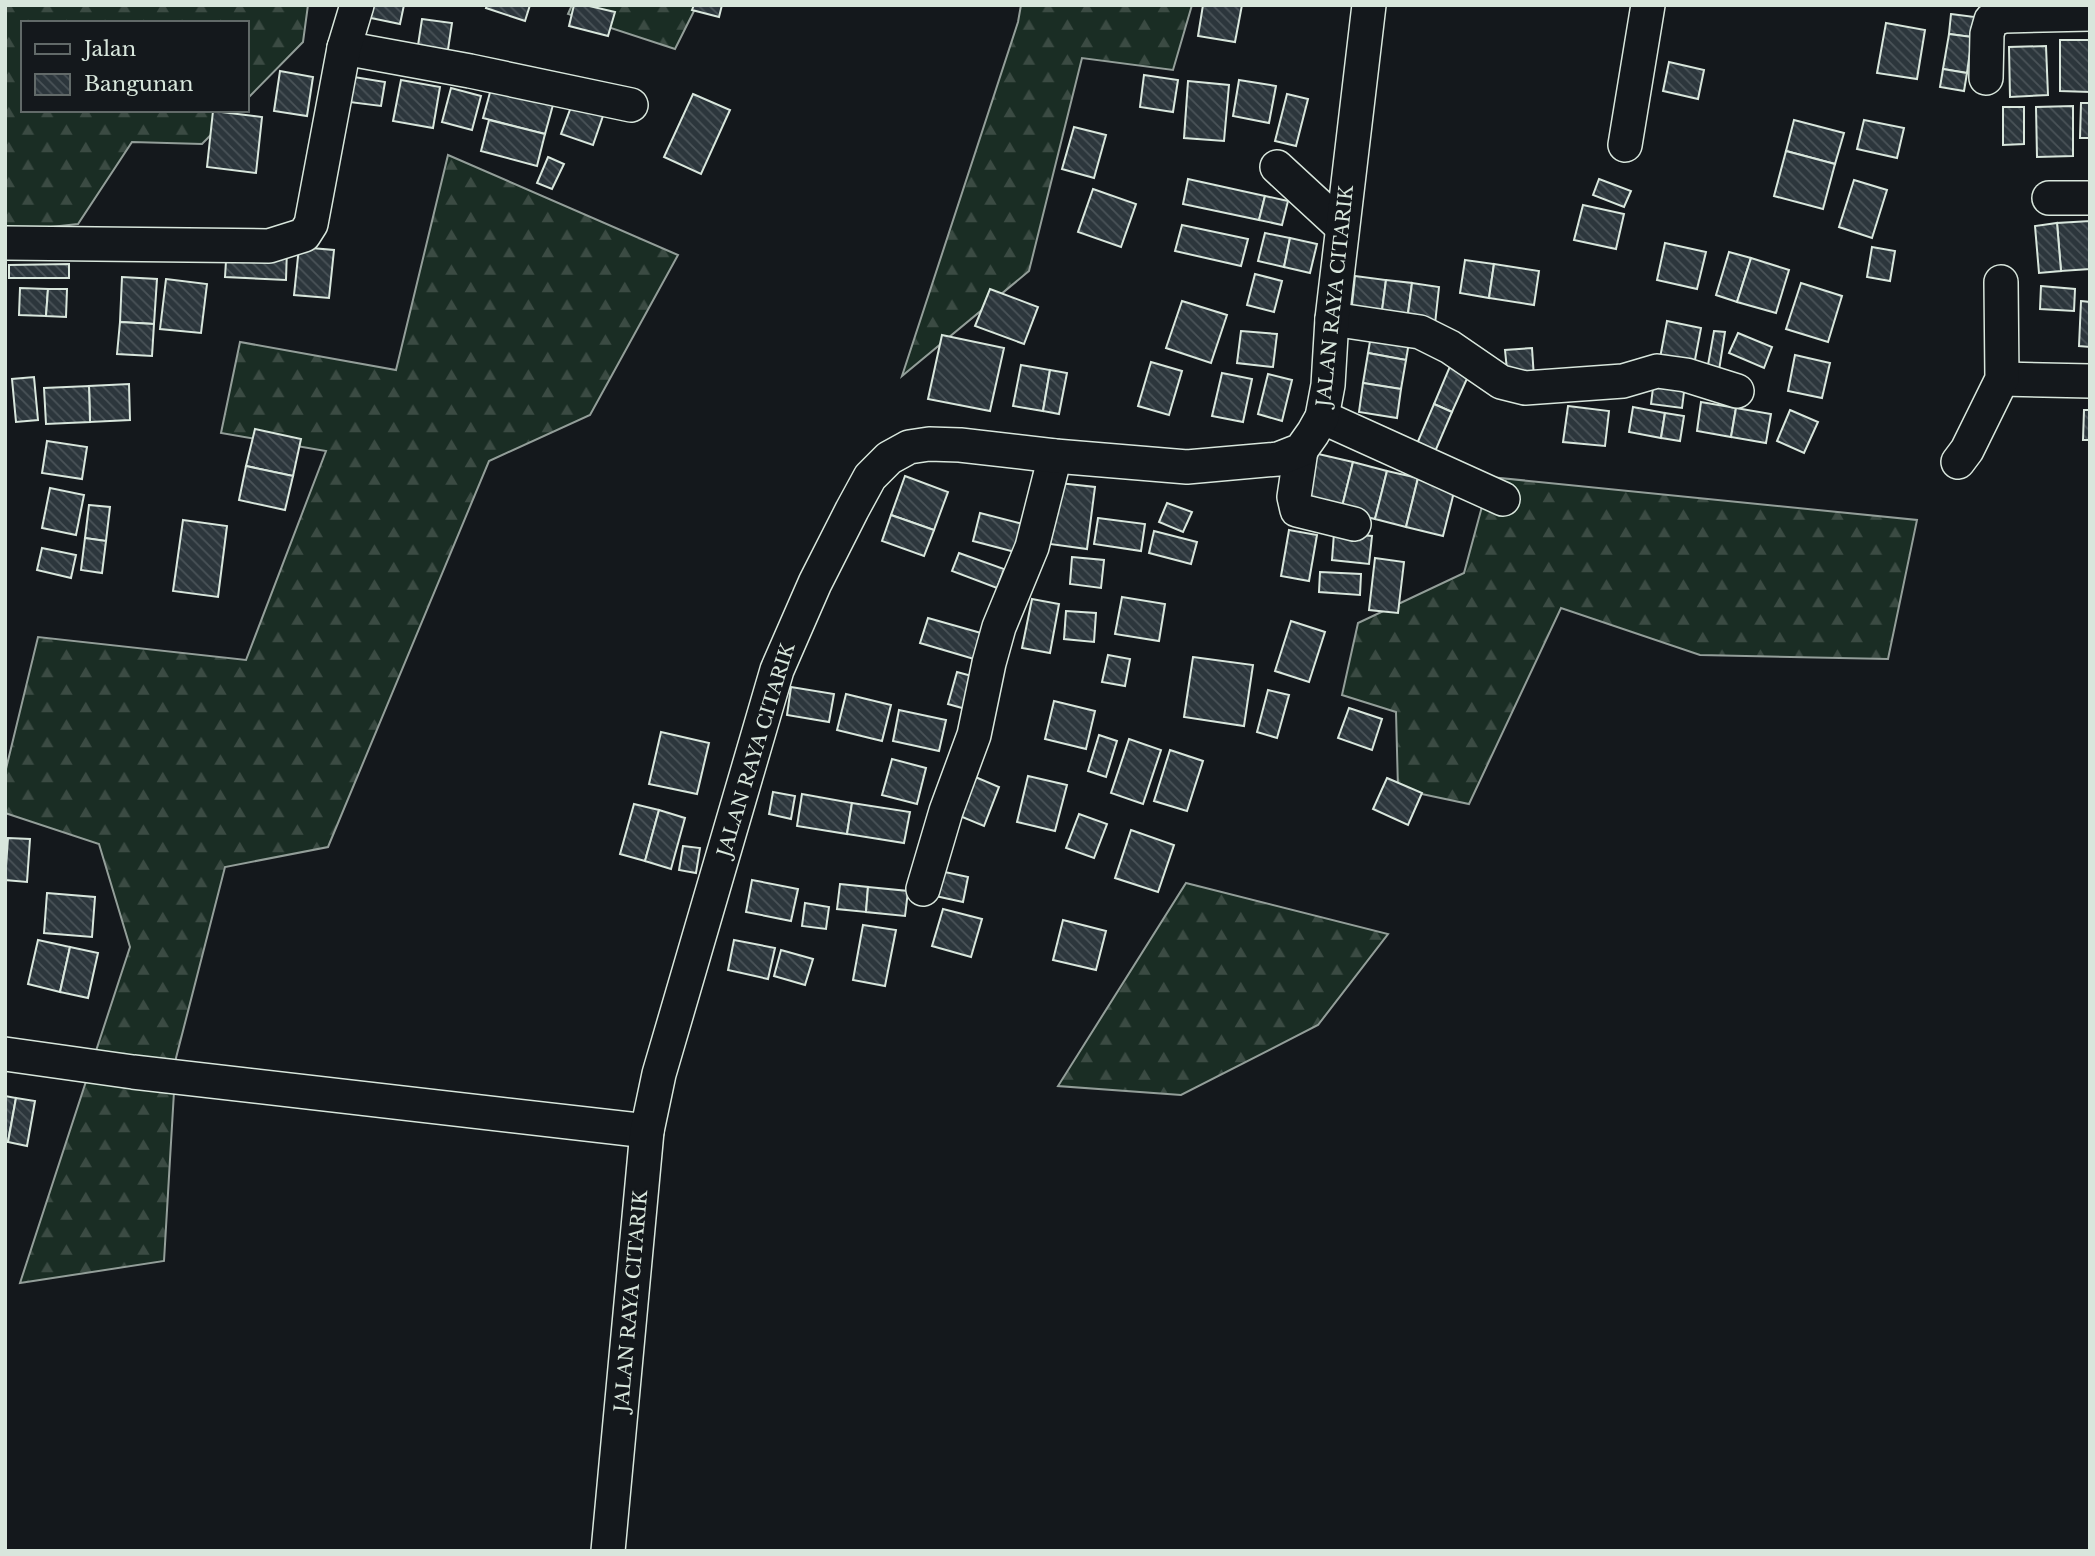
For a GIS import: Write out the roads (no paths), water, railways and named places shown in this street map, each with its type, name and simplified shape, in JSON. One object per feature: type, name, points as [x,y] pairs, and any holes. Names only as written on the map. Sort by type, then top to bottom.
[{"type":"street","points":[[5,243],[269,246],[304,235],[311,223],[344,48],[357,5]]},
{"type":"street","name":"JALAN RAYA CITARIK","points":[[608,1551],[647,1131],[659,1074],[778,670],[815,583],[870,477],[889,458],[909,447],[929,444],[960,445],[1187,467],[1278,460],[1301,450],[1322,417],[1331,360],[1332,318],[1369,5]]},
{"type":"street","points":[[1625,145],[1648,5]]},
{"type":"street","points":[[1986,78],[1987,34],[1991,20],[2005,16],[2090,14]]},
{"type":"street","points":[[344,48],[631,105]]},
{"type":"street","points":[[1277,167],[1342,227]]},
{"type":"street","points":[[2049,198],[2090,198]]},
{"type":"street","points":[[1958,462],[1967,450],[2002,379],[2001,282]]},
{"type":"street","points":[[1332,318],[1420,332],[1450,348],[1501,382],[1525,388],[1623,382],[1657,371],[1686,375],[1737,391]]},
{"type":"street","points":[[2002,379],[2090,381]]},
{"type":"street","points":[[1322,417],[1503,499]]},
{"type":"street","points":[[1301,450],[1294,497],[1297,510],[1354,524]]},
{"type":"street","points":[[923,889],[946,811],[974,735],[999,627],[1032,547],[1055,456]]},
{"type":"street","points":[[5,1054],[133,1072],[647,1131]]}]
